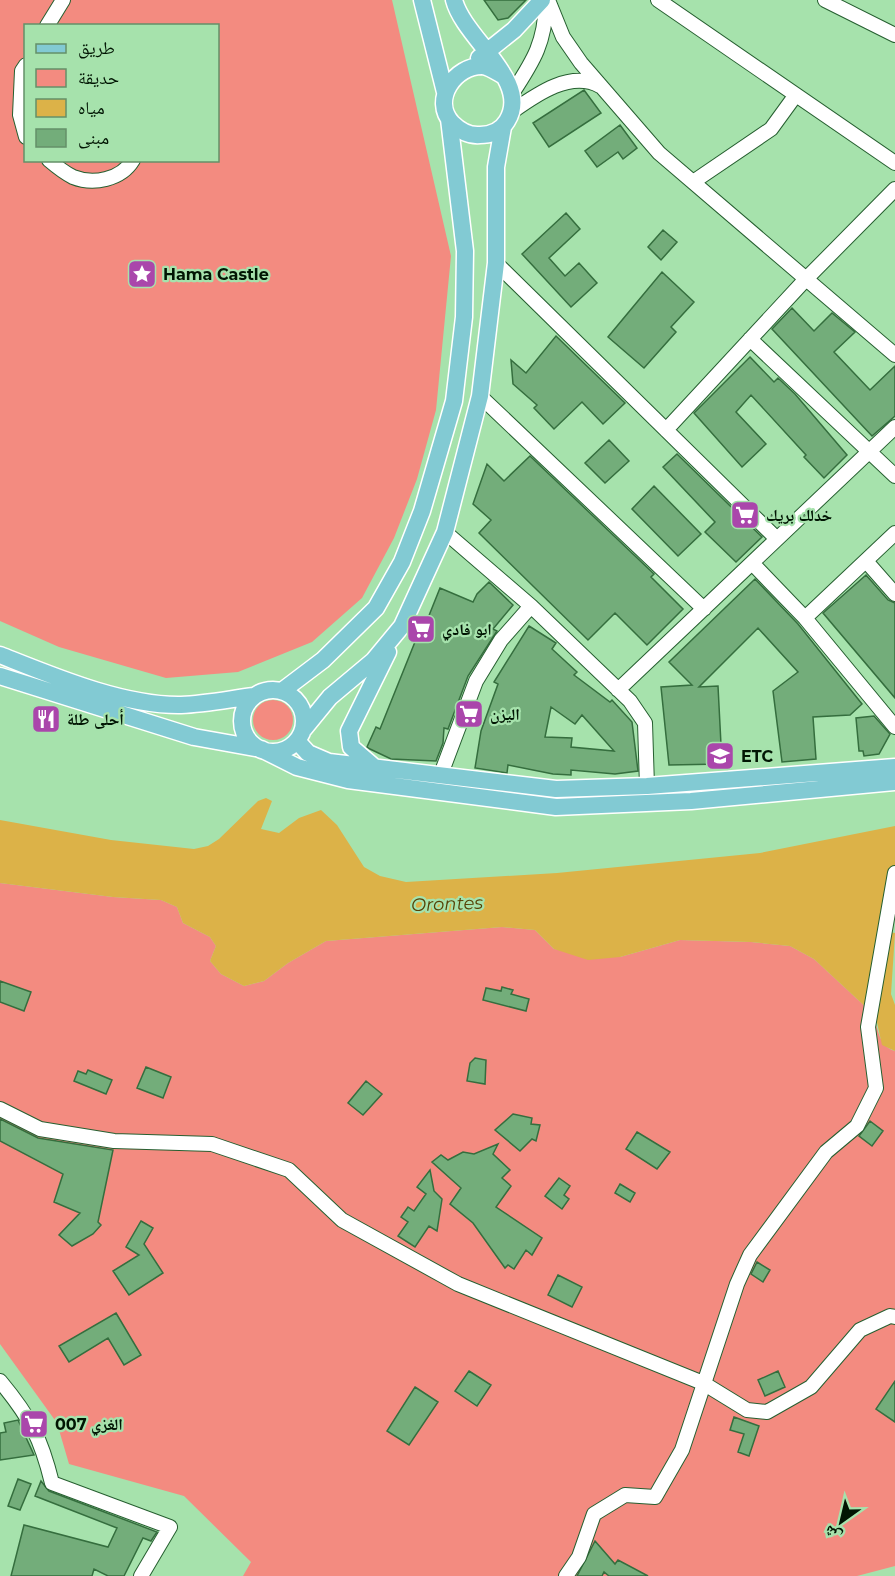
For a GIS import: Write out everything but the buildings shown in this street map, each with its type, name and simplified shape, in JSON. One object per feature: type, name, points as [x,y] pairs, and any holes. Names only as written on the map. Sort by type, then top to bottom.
[{"type":"main road","points":[[282,691],[323,660],[376,608],[402,562],[422,511],[451,412],[464,316],[465,251],[449,119],[444,106],[445,92],[422,0]]},
{"type":"main road","points":[[445,92],[453,78],[514,30],[545,0]]},
{"type":"main road","points":[[455,6],[487,32],[514,30]]},
{"type":"main road","points":[[373,766],[351,747],[349,731],[402,626],[445,532],[480,396],[496,263],[496,167],[503,127],[513,111],[513,92],[455,6]]},
{"type":"main road","points":[[466,68],[487,67],[504,76]]},
{"type":"main road","points":[[449,119],[460,130],[474,136],[489,135],[503,127]]},
{"type":"main road","points":[[0,676],[194,736],[282,751],[300,735],[330,697],[373,661],[402,626]]},
{"type":"main road","points":[[0,655],[50,675],[130,698],[180,705],[254,696],[272,690],[282,691],[298,702],[304,720],[300,735],[308,753],[329,762],[556,789],[647,786],[895,767]]},
{"type":"main road","points":[[254,696],[243,714],[243,724],[246,735],[261,749],[297,767],[348,780],[556,807],[691,801],[895,782]]},
{"type":"street","points":[[48,24],[63,0]]},
{"type":"street","points":[[545,0],[563,37],[580,63],[659,153],[895,355]]},
{"type":"street","points":[[513,92],[531,63],[545,31],[545,0]]},
{"type":"street","points":[[658,0],[895,163]]},
{"type":"street","points":[[825,0],[895,35]]},
{"type":"street","points":[[24,68],[20,115],[24,130]]},
{"type":"street","points":[[513,111],[539,93],[578,79],[591,81],[604,89]]},
{"type":"street","points":[[693,182],[771,129],[795,96]]},
{"type":"street","points":[[52,162],[73,177],[93,181],[110,179],[131,162]]},
{"type":"street","points":[[666,430],[805,280],[895,189]]},
{"type":"street","points":[[496,263],[777,539]]},
{"type":"street","points":[[750,339],[895,476]]},
{"type":"street","points":[[480,396],[704,609]]},
{"type":"street","points":[[618,690],[895,427]]},
{"type":"street","points":[[445,532],[531,606],[630,701],[645,723],[647,786]]},
{"type":"street","points":[[805,618],[895,533]]},
{"type":"street","points":[[866,561],[895,594]]},
{"type":"street","points":[[752,563],[805,618],[895,727]]},
{"type":"street","points":[[441,774],[476,681],[501,640],[531,606]]},
{"type":"street","points":[[566,1576],[579,1557],[594,1514],[625,1495],[655,1497],[682,1450],[737,1284],[750,1255],[826,1152],[857,1126],[876,1088],[868,1027],[895,873]]},
{"type":"street","points":[[0,1109],[40,1129],[114,1141],[212,1144],[289,1170],[342,1220],[458,1284],[703,1383],[747,1410],[767,1412],[811,1387],[860,1330],[890,1316],[895,1317]]},
{"type":"street","points":[[0,1382],[18,1403],[42,1443],[52,1483],[170,1527],[141,1576]]},
{"type":"green space","points":[[0,0],[392,0],[451,256],[436,410],[417,479],[394,538],[362,598],[312,642],[238,672],[166,678],[59,647],[0,621]]},
{"type":"green space","points":[[273,700],[281,701],[287,706],[292,712],[292,728],[287,734],[281,739],[273,740],[265,739],[259,734],[254,728],[253,720],[254,712],[259,706],[265,701]]},
{"type":"green space","points":[[0,883],[113,897],[161,900],[177,907],[183,923],[210,937],[216,946],[210,961],[221,974],[244,986],[264,981],[288,963],[326,941],[502,927],[535,930],[554,949],[620,957],[680,940],[751,942],[790,946],[814,959],[869,1010],[884,1044],[895,1051],[895,1566],[857,1576],[243,1576],[251,1562],[184,1496],[69,1464],[57,1423],[0,1344]]},
{"type":"water","name":"Orontes","points":[[266,798],[272,801],[261,829],[279,833],[299,818],[321,810],[337,825],[364,867],[380,876],[406,882],[557,873],[760,853],[895,826],[895,869],[882,931],[895,933],[891,994],[895,1005],[895,1051],[882,1045],[876,1018],[869,1010],[814,959],[790,946],[751,942],[680,940],[620,957],[588,960],[554,949],[535,930],[502,927],[326,941],[288,963],[264,981],[244,986],[221,974],[210,961],[216,946],[210,937],[183,923],[177,907],[161,900],[113,897],[0,883],[0,820],[111,840],[194,849],[208,846],[219,839],[258,801]]},
{"type":"place","name":"Hama Castle","points":[[142,274]]},
{"type":"place","name":"خدلك بريك","points":[[745,515]]},
{"type":"place","name":"ابو فادي","points":[[421,629]]},
{"type":"place","name":"اليزن","points":[[469,714]]},
{"type":"place","name":"أحلى طلة","points":[[46,719]]},
{"type":"place","name":"ETC","points":[[720,756]]},
{"type":"place","name":"الغزي 007","points":[[34,1424]]}]
